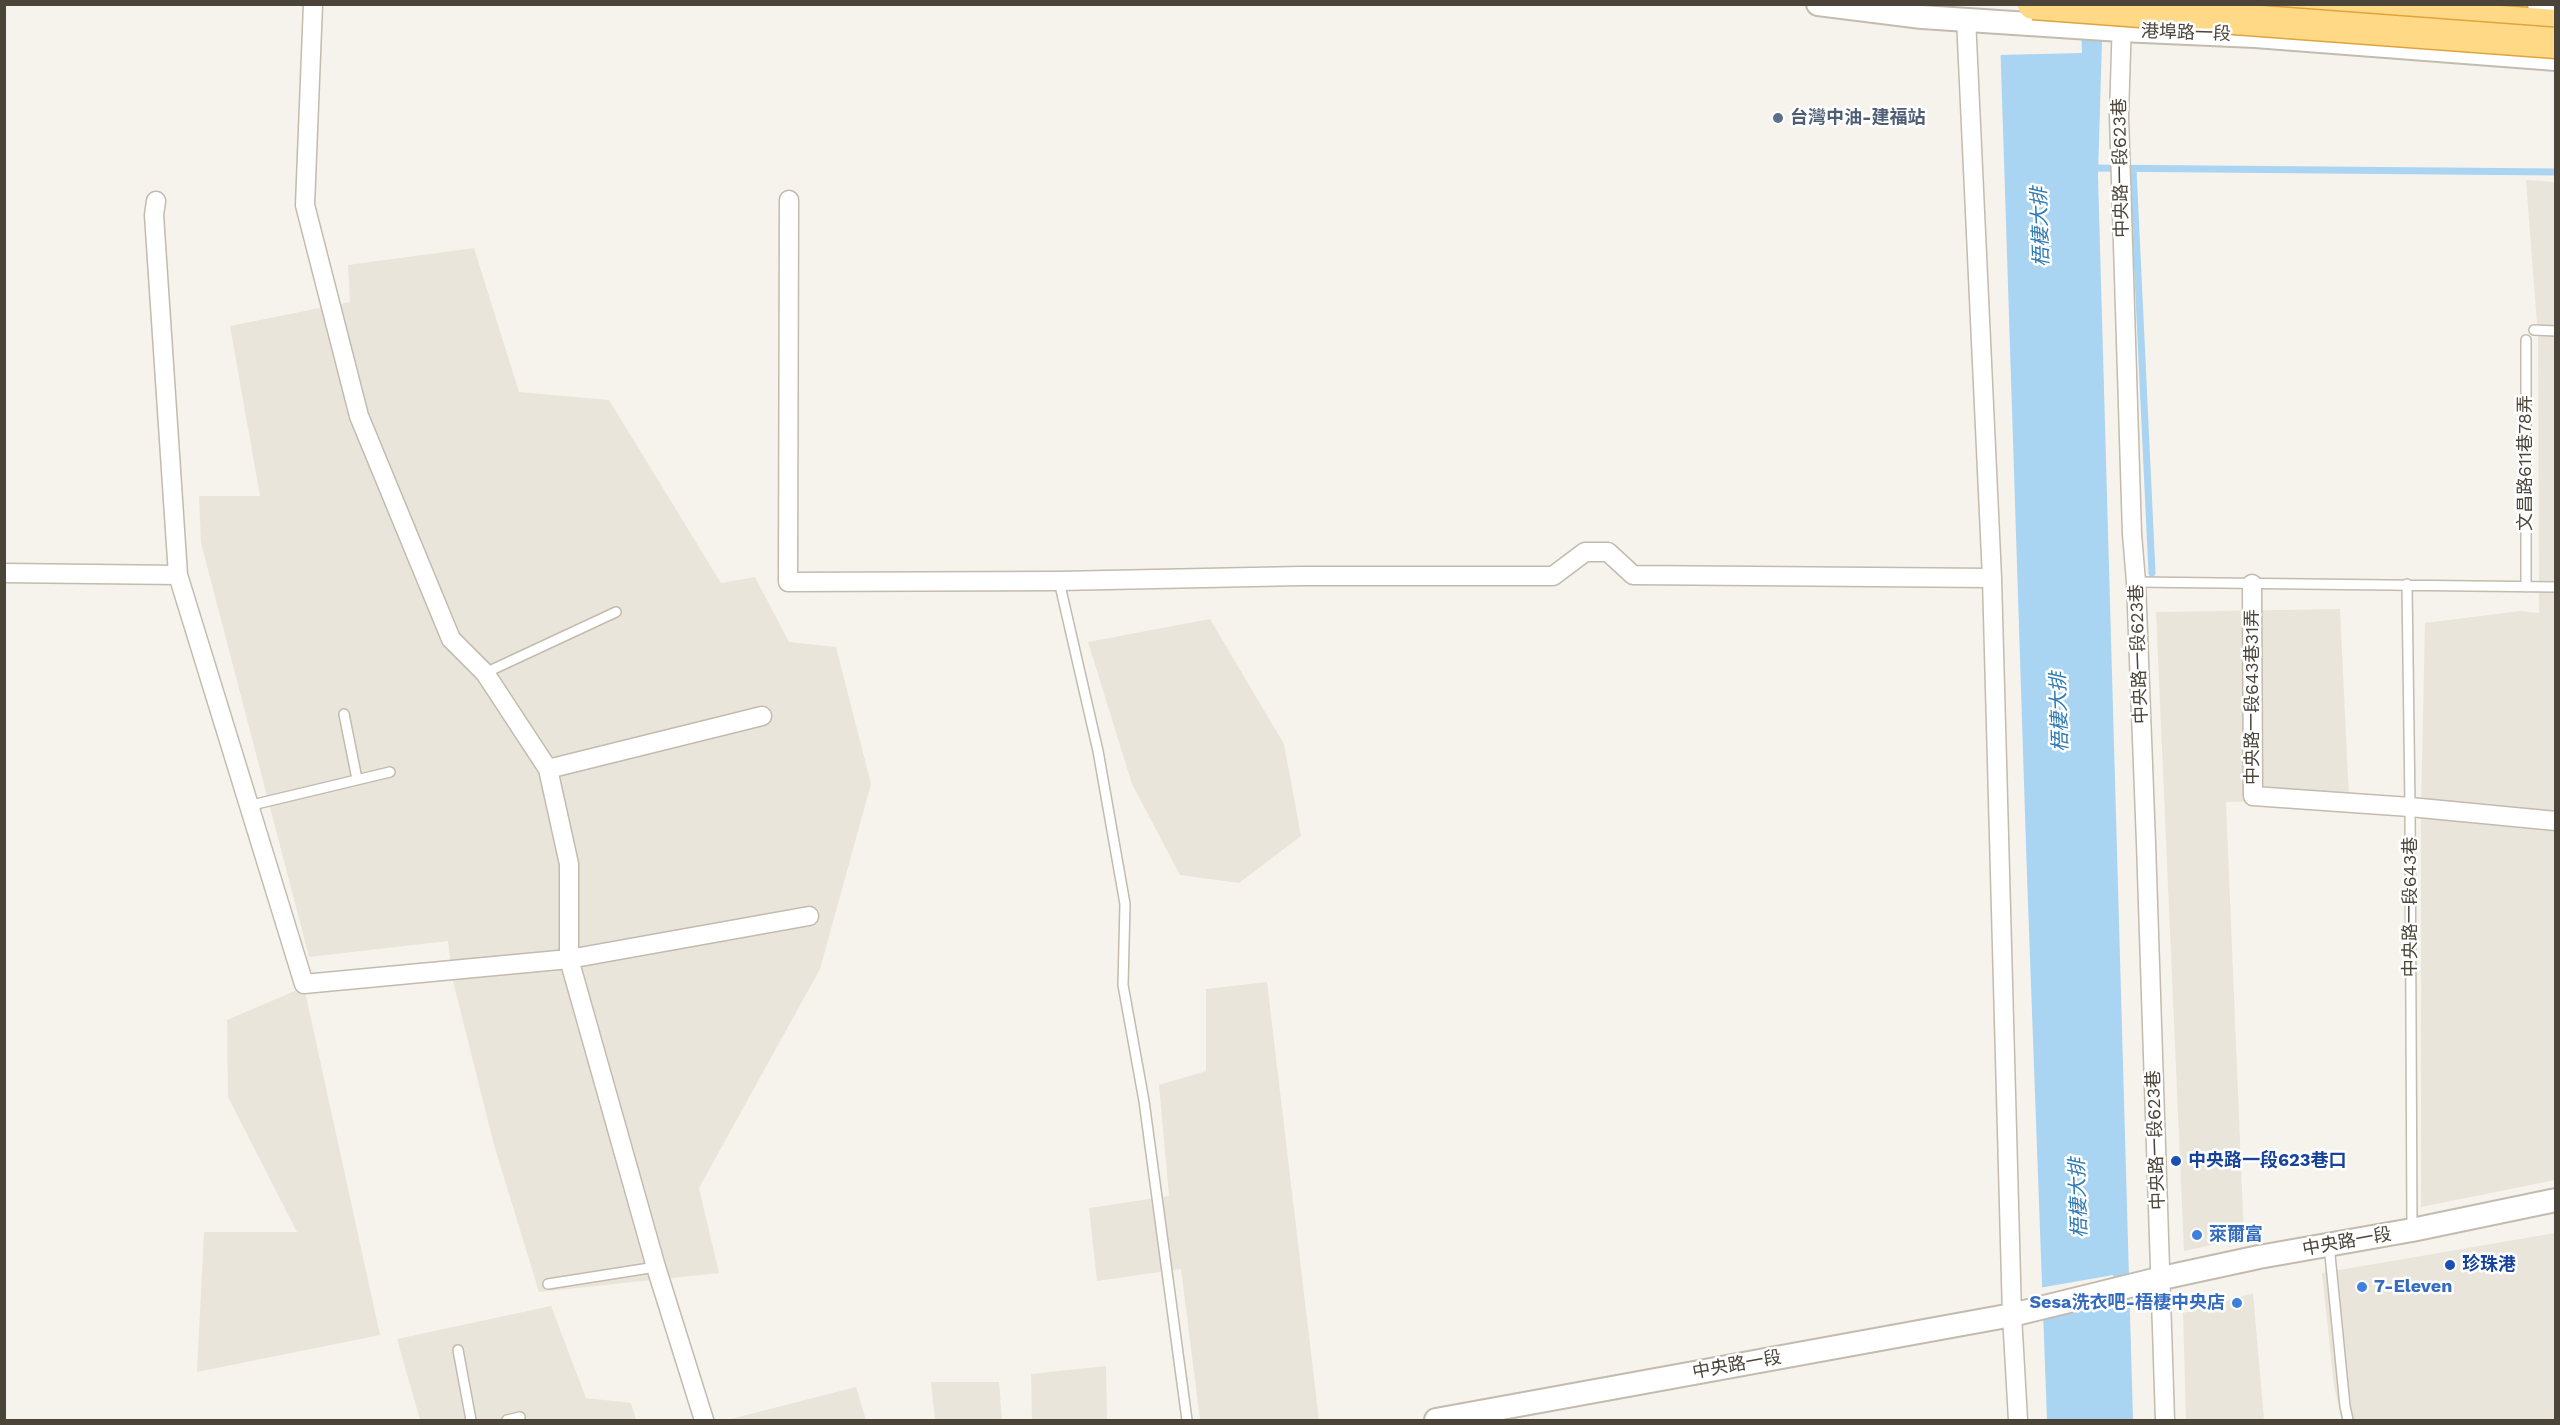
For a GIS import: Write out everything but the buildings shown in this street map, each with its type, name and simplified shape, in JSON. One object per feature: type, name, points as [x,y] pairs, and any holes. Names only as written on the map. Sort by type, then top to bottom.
[{"type":"highway","points":[[2033,4],[2556,43]]},
{"type":"highway","points":[[2265,4],[2556,25]]},
{"type":"street","points":[[313,4],[305,205],[359,416],[451,639],[485,673],[548,769],[569,864],[569,959],[656,1267],[704,1420]]},
{"type":"street","name":"港埠路一段","points":[[1818,4],[1922,11],[1966,18],[2121,30],[2255,36],[2556,59]]},
{"type":"street","name":"中央路一段623巷","points":[[2124,4],[2121,30],[2119,116],[2132,522],[2162,1278],[2165,1420]]},
{"type":"street","points":[[2539,4],[2556,6]]},
{"type":"street","points":[[1966,18],[1992,578],[2012,1315],[2018,1420]]},
{"type":"street","points":[[789,200],[788,582],[1059,581],[1301,576],[1553,576],[1585,552],[1608,552],[1633,574],[1992,578]]},
{"type":"street","points":[[156,201],[154,214],[178,574],[304,984],[569,959],[809,916]]},
{"type":"street","points":[[4,573],[178,574]]},
{"type":"street","name":"中央路一段643巷31弄","points":[[2252,584],[2253,796],[2410,807]]},
{"type":"street","points":[[548,769],[762,716]]},
{"type":"street","points":[[2410,807],[2556,821]]},
{"type":"street","name":"中央路一段","points":[[1436,1420],[2012,1315],[2162,1278],[2556,1200]]},
{"type":"lane","points":[[2534,330],[2556,331]]},
{"type":"lane","name":"文昌路611巷78弄","points":[[2526,340],[2526,587]]},
{"type":"lane","points":[[1059,581],[1098,751],[1125,904],[1123,985],[1144,1101],[1186,1420]]},
{"type":"lane","points":[[2136,582],[2556,587]]},
{"type":"lane","name":"中央路一段643巷","points":[[2407,584],[2412,1230]]},
{"type":"lane","points":[[485,673],[616,612]]},
{"type":"lane","points":[[344,714],[357,780]]},
{"type":"lane","points":[[248,806],[390,772]]},
{"type":"lane","points":[[2329,1245],[2348,1420]]},
{"type":"lane","points":[[548,1284],[656,1267]]},
{"type":"lane","points":[[458,1350],[471,1420]]},
{"type":"lane","points":[[507,1420],[520,1417]]},
{"type":"shaded area","points":[[2526,180],[2555,182],[2555,1180],[2421,1207],[2421,808],[2425,623],[2520,611],[2539,613],[2538,338]]},
{"type":"shaded area","points":[[474,248],[519,392],[609,400],[721,583],[755,577],[789,642],[836,647],[871,784],[820,969],[699,1188],[719,1273],[539,1292],[494,1145],[453,981],[448,941],[309,957],[201,543],[199,496],[260,496],[230,326],[350,302],[348,265]]},
{"type":"shaded area","points":[[2340,609],[2349,799],[2226,802],[2244,1238],[2184,1251],[2156,612]]},
{"type":"shaded area","points":[[1210,619],[1284,744],[1301,836],[1239,883],[1180,875],[1132,784],[1088,642]]},
{"type":"shaded area","points":[[1267,982],[1319,1420],[1200,1420],[1181,1269],[1097,1281],[1089,1208],[1169,1196],[1159,1085],[1206,1071],[1206,989]]},
{"type":"shaded area","points":[[304,987],[380,1335],[197,1372],[204,1232],[297,1232],[228,1097],[227,1020]]},
{"type":"shaded area","points":[[2555,1233],[2555,1420],[2342,1420],[2334,1386],[2322,1273]]},
{"type":"shaded area","points":[[2253,1293],[2264,1420],[2186,1420],[2183,1313]]},
{"type":"shaded area","points":[[551,1306],[586,1398],[631,1403],[636,1420],[420,1420],[397,1339]]},
{"type":"shaded area","points":[[1106,1366],[1107,1420],[1032,1420],[1031,1374]]},
{"type":"shaded area","points":[[931,1382],[999,1382],[1002,1420],[935,1420]]},
{"type":"shaded area","points":[[856,1387],[866,1420],[727,1420]]},
{"type":"water","name":"梧棲大排","points":[[1999,5],[2103,5],[2098,176],[2133,1420],[2047,1420]]},
{"type":"pier","points":[[1996,4],[2080,5],[2082,53],[1998,55]]},
{"type":"pier","points":[[2113,1275],[2118,1303],[2041,1318],[2039,1288]]},
{"type":"waterway","points":[[2090,168],[2556,172]]},
{"type":"waterway","points":[[2133,169],[2152,573]]},
{"type":"place","name":"台灣中油-建福站","points":[[1778,118]]},
{"type":"place","name":"中央路一段623巷口","points":[[2176,1161]]},
{"type":"place","name":"萊爾富","points":[[2197,1235]]},
{"type":"place","name":"珍珠港","points":[[2450,1265]]},
{"type":"place","name":"7-Eleven","points":[[2362,1287]]},
{"type":"place","name":"Sesa洗衣吧-梧棲中央店","points":[[2237,1303]]}]
